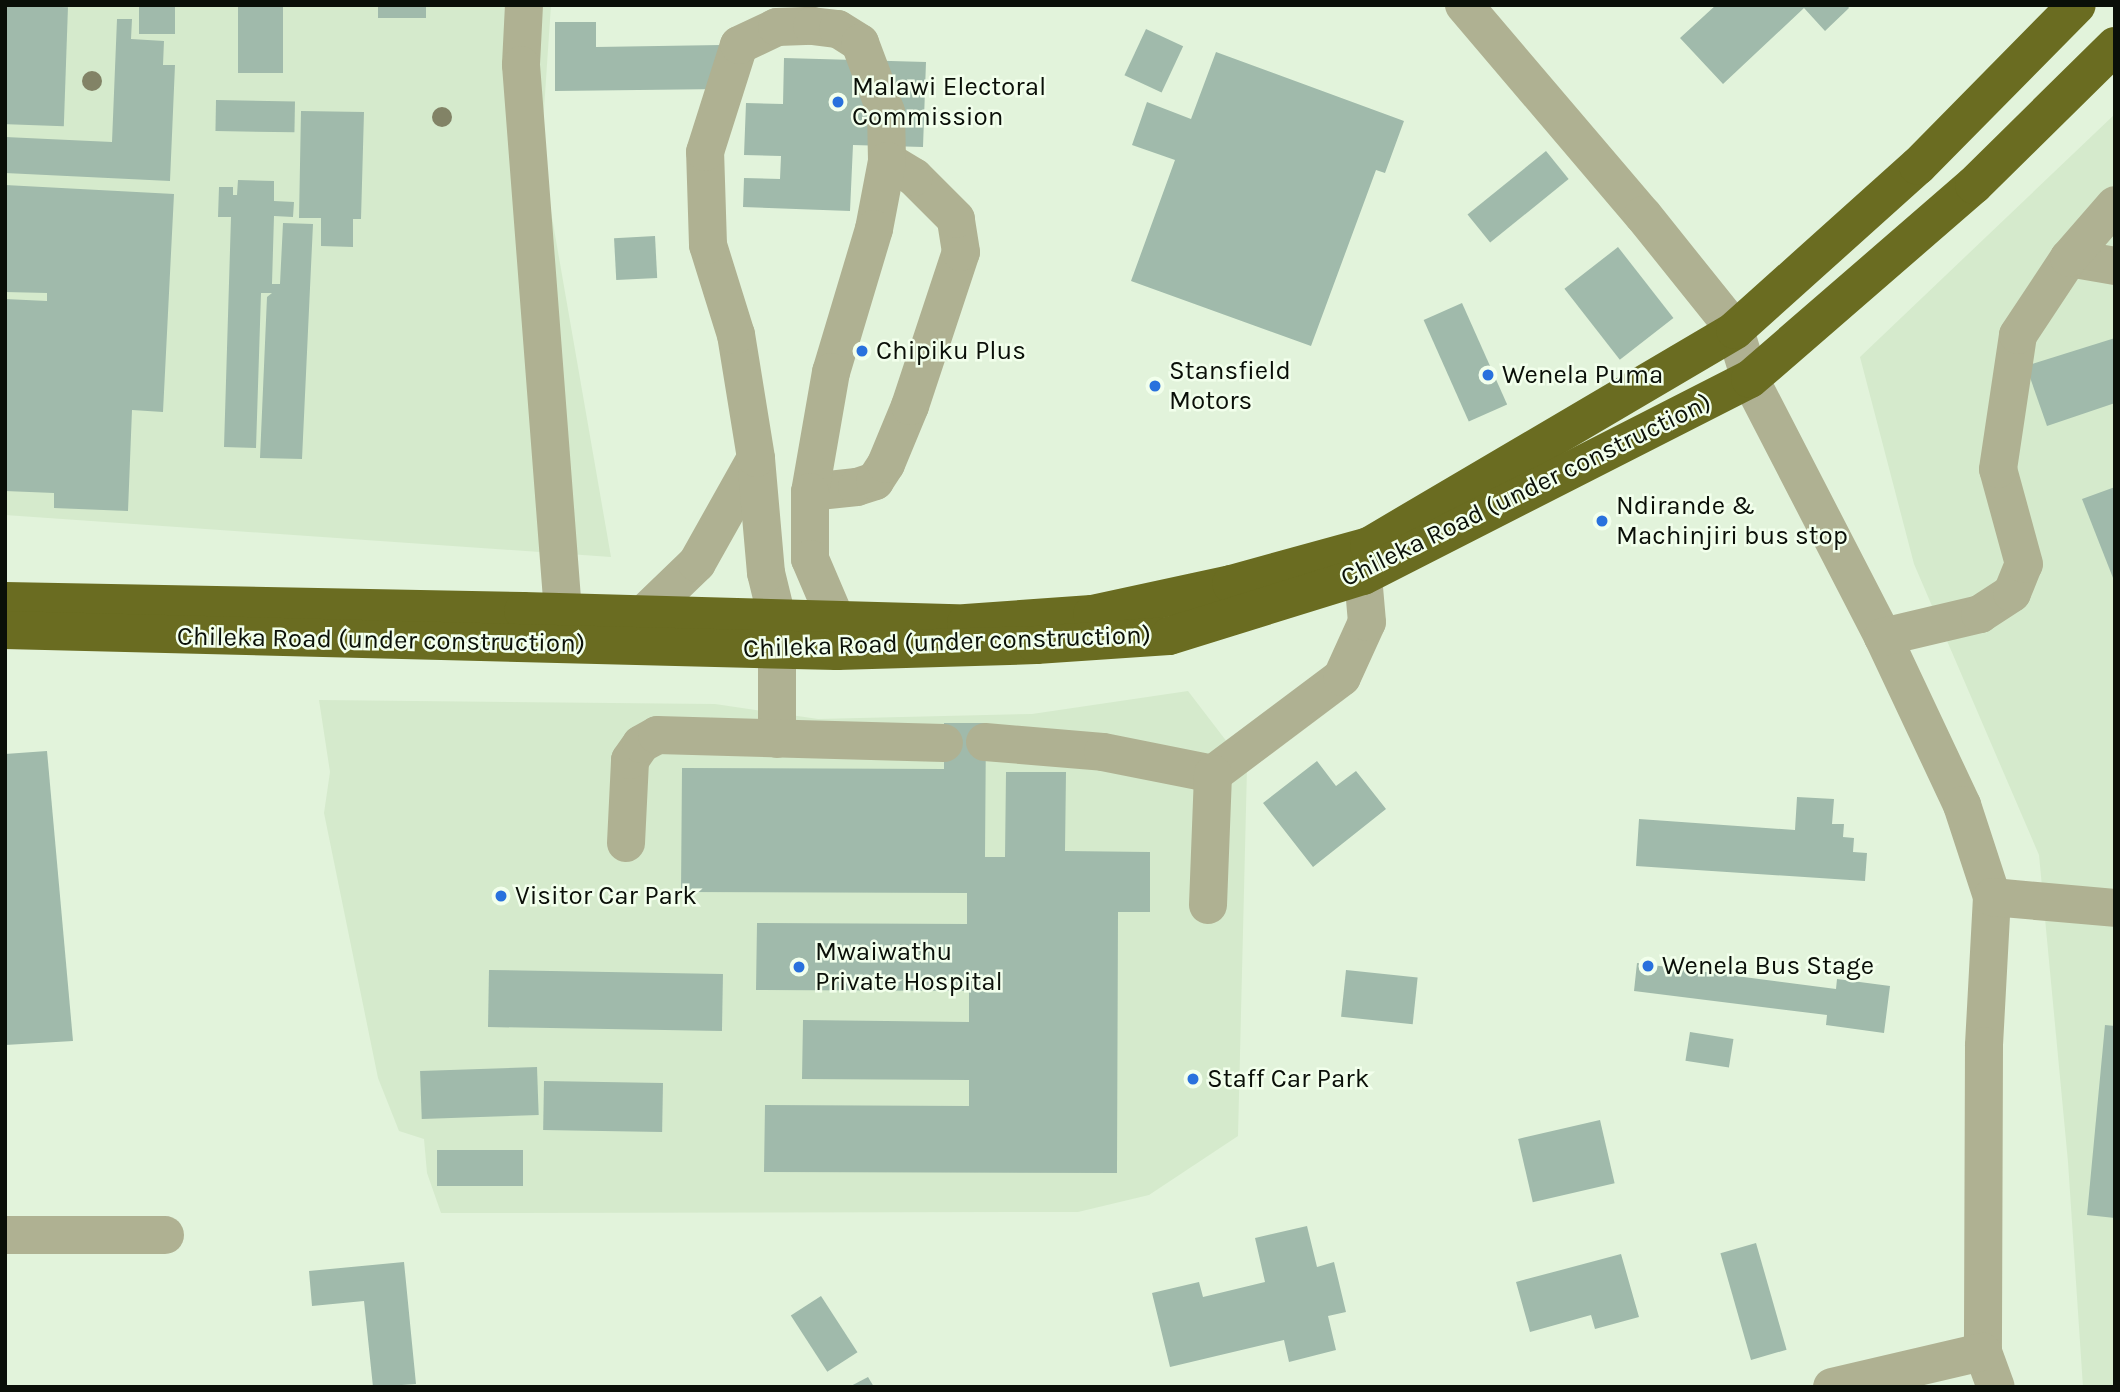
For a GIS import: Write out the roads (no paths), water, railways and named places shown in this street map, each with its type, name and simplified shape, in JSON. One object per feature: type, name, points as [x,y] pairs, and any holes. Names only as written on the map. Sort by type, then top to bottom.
[{"type":"highway","points":[[5,601],[563,612],[642,616],[778,634],[837,636],[1092,614],[1231,584],[1366,561],[1735,330],[1918,166],[2077,5]]},
{"type":"highway","name":"Chileka Road (under construction)","points":[[1366,561],[1750,379],[1975,185],[2115,46]]},
{"type":"highway","name":"Chileka Road (under construction)","points":[[5,630],[778,634]]},
{"type":"street","points":[[524,5],[521,65],[563,612]]},
{"type":"street","points":[[1464,5],[1643,215],[1735,330],[1750,379],[1883,636],[1962,805],[1992,897],[1984,1046],[1990,1369],[1832,1387]]},
{"type":"street","points":[[777,739],[778,634],[766,573],[755,458],[736,335],[708,245],[705,152],[739,45],[777,27],[812,26],[838,29],[860,43],[886,112],[887,161],[874,229],[831,372],[810,492],[810,559],[837,636]]},
{"type":"street","points":[[810,492],[857,487],[875,481],[886,464],[909,407],[961,251],[956,219],[938,198],[887,161]]},
{"type":"street","points":[[1883,636],[1980,614],[2012,593],[2024,564],[1998,469],[2018,335],[2069,258],[2115,205]]},
{"type":"street","points":[[2069,258],[2115,266]]},
{"type":"street","points":[[642,616],[697,563],[755,458]]},
{"type":"street","points":[[985,742],[1103,752],[1213,774],[1342,677],[1367,622],[1366,561]]},
{"type":"street","points":[[626,843],[631,760],[641,744],[657,735],[944,743]]},
{"type":"street","points":[[1208,905],[1213,774]]},
{"type":"street","points":[[1992,897],[2115,908]]},
{"type":"street","points":[[5,1235],[165,1235]]},
{"type":"place","name":"Malawi Electoral Commission","points":[[838,102]]},
{"type":"place","name":"Chipiku Plus","points":[[862,351]]},
{"type":"place","name":"Wenela Puma","points":[[1488,375]]},
{"type":"place","name":"Stansfield Motors","points":[[1155,386]]},
{"type":"place","name":"Ndirande & Machinjiri bus stop","points":[[1602,521]]},
{"type":"place","name":"Visitor Car Park","points":[[501,896]]},
{"type":"place","name":"Wenela Bus Stage","points":[[1648,966]]},
{"type":"place","name":"Mwaiwathu Private Hospital","points":[[799,967]]},
{"type":"place","name":"Staff Car Park","points":[[1193,1079]]}]
